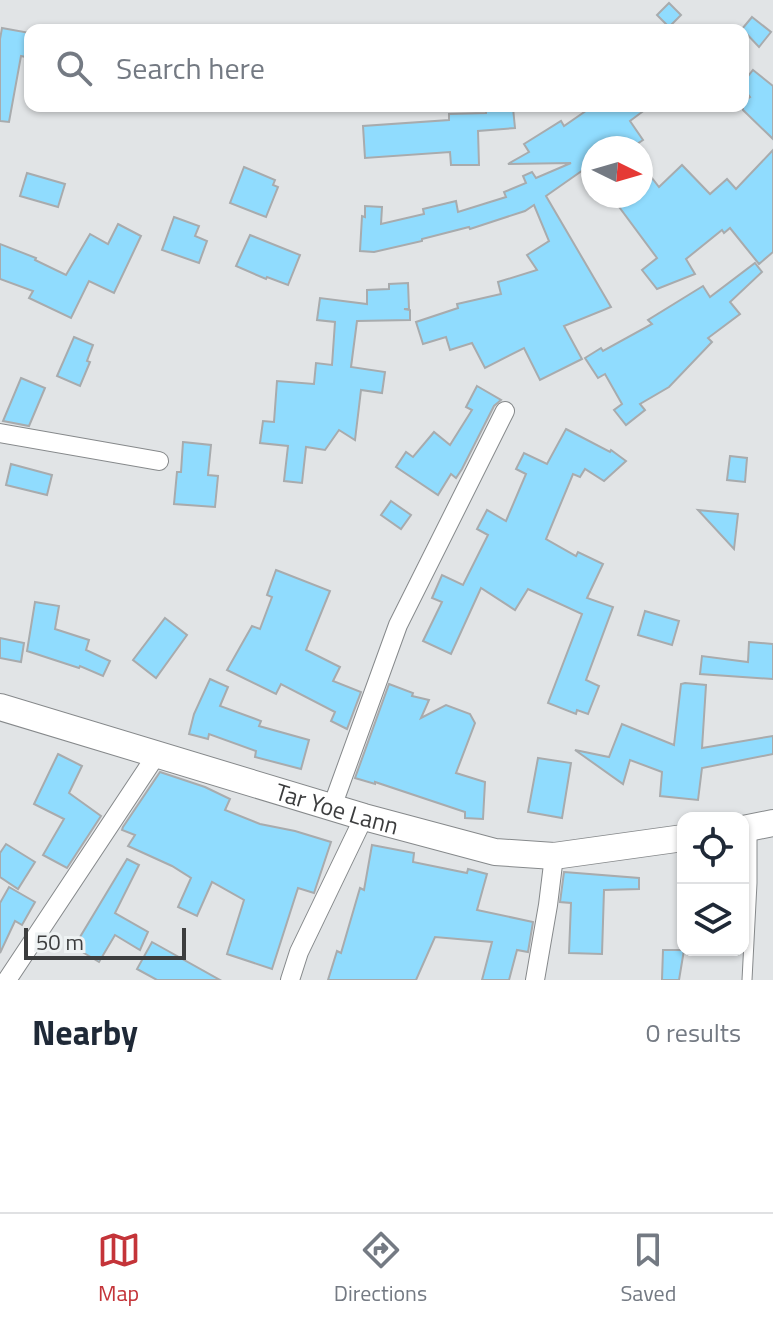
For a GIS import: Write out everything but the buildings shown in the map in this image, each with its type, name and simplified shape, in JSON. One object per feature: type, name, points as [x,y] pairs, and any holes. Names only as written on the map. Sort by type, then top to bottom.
[{"type":"main road","name":"Tar Yoe Lann","points":[[0,707],[364,817],[495,852],[554,856],[677,839]]},
{"type":"street","points":[[332,807],[398,625],[505,411]]},
{"type":"street","points":[[0,433],[159,461]]},
{"type":"street","points":[[7,980],[157,754]]},
{"type":"street","points":[[290,980],[299,952],[364,817]]},
{"type":"street","points":[[535,980],[554,856]]},
{"type":"lane","points":[[747,980],[756,827]]}]
